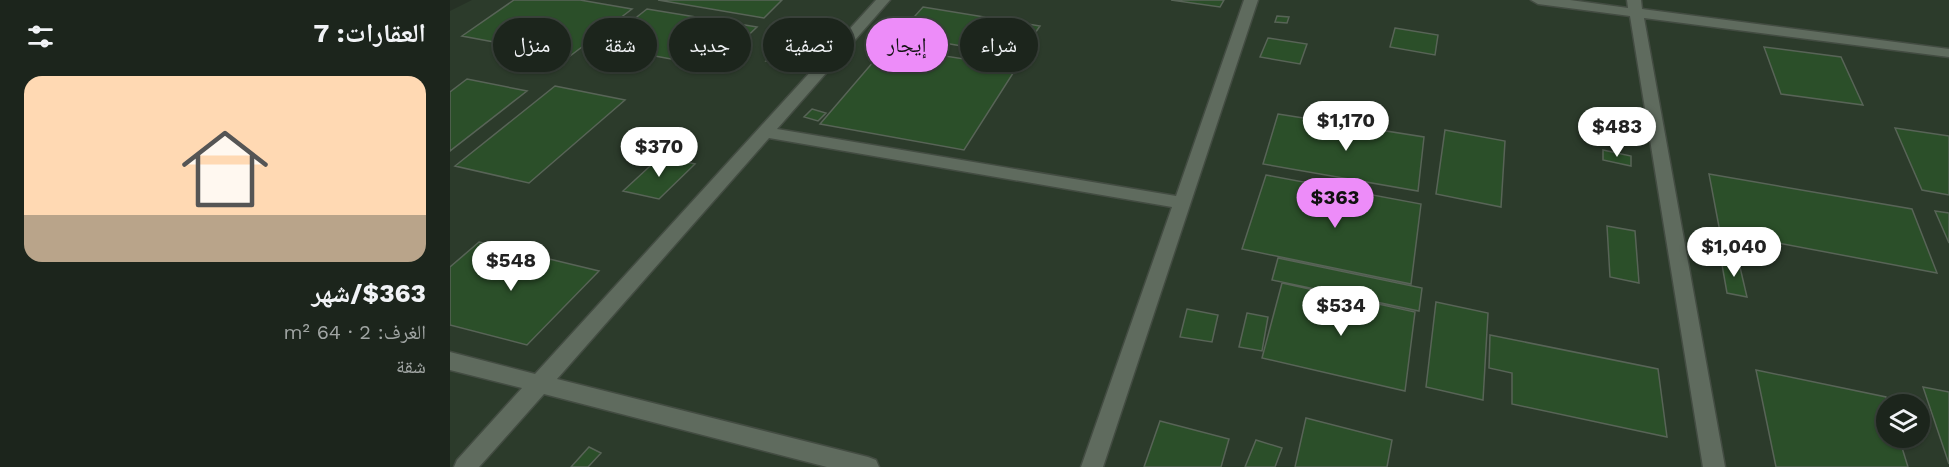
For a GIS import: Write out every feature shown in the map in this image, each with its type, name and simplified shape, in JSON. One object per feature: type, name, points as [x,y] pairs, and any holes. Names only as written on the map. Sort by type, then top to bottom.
[{"type":"lane","points":[[465,467],[883,0]]},
{"type":"lane","points":[[1092,467],[1251,0]]},
{"type":"lane","points":[[1538,0],[1635,6],[1949,53]]},
{"type":"lane","points":[[1635,6],[1714,467]]},
{"type":"lane","points":[[765,132],[1182,203]]},
{"type":"lane","points":[[450,361],[868,467]]},
{"type":"shaded area","points":[[472,0],[1949,0],[1949,467],[450,467],[450,11]]},
{"type":"building","points":[[514,0],[580,0],[632,9],[620,18],[583,18],[583,46],[571,55],[571,18],[493,18],[493,42],[462,36]]},
{"type":"building","points":[[658,0],[782,0],[764,18]]},
{"type":"building","points":[[1171,0],[1224,0],[1220,7]]},
{"type":"building","points":[[923,7],[991,18],[960,18],[960,46],[948,44],[948,18],[913,18]]},
{"type":"building","points":[[647,9],[702,18],[669,18],[669,59],[657,56],[657,18],[636,18]]},
{"type":"building","points":[[1277,16],[1289,17],[1287,23],[1275,22]]},
{"type":"building","points":[[1395,28],[1438,35],[1435,55],[1390,47]]},
{"type":"building","points":[[1268,38],[1307,44],[1300,64],[1260,57]]},
{"type":"building","points":[[1764,47],[1841,57],[1863,105],[1781,94]]},
{"type":"building","points":[[948,56],[960,58],[960,72],[1014,72],[964,150],[820,124],[866,70],[948,72]]},
{"type":"building","points":[[467,79],[527,91],[450,151],[450,92]]},
{"type":"building","points":[[555,86],[625,100],[529,183],[455,166]]},
{"type":"building","points":[[812,109],[826,113],[818,121],[804,117]]},
{"type":"building","points":[[1278,114],[1424,137],[1418,191],[1263,164]]},
{"type":"building","points":[[1895,128],[1949,136],[1949,195],[1922,190]]},
{"type":"building","points":[[1445,130],[1505,141],[1501,207],[1436,194]]},
{"type":"building","points":[[1603,150],[1631,156],[1631,166],[1603,160]]},
{"type":"building","points":[[661,156],[695,164],[659,199],[623,191]]},
{"type":"building","points":[[1709,174],[1912,209],[1937,273],[1720,232]]},
{"type":"building","points":[[1266,175],[1421,204],[1411,284],[1242,249]]},
{"type":"building","points":[[1935,211],[1949,213],[1949,243]]},
{"type":"building","points":[[1607,226],[1635,231],[1639,283],[1610,277]]},
{"type":"building","points":[[479,242],[599,271],[527,345],[450,325],[450,267]]},
{"type":"building","points":[[1278,258],[1422,288],[1419,311],[1272,280]]},
{"type":"building","points":[[1721,259],[1739,263],[1747,297],[1727,293]]},
{"type":"building","points":[[1282,283],[1415,312],[1405,391],[1262,358]]},
{"type":"building","points":[[1436,302],[1488,313],[1483,400],[1426,387]]},
{"type":"building","points":[[1187,309],[1218,315],[1212,342],[1180,337]]},
{"type":"building","points":[[1247,313],[1268,317],[1262,351],[1239,347]]},
{"type":"building","points":[[1490,335],[1658,369],[1667,437],[1512,404],[1512,373],[1489,368]]},
{"type":"building","points":[[1756,370],[1876,395],[1876,448],[1902,448],[1908,467],[1776,467]]},
{"type":"building","points":[[1923,387],[1949,392],[1949,464],[1930,408],[1930,394],[1925,394]]},
{"type":"building","points":[[1306,418],[1392,440],[1387,467],[1295,467]]},
{"type":"building","points":[[1160,421],[1229,439],[1221,467],[1144,467]]},
{"type":"building","points":[[1256,440],[1282,448],[1275,467],[1245,467]]},
{"type":"building","points":[[589,447],[601,453],[588,467],[571,467]]}]
